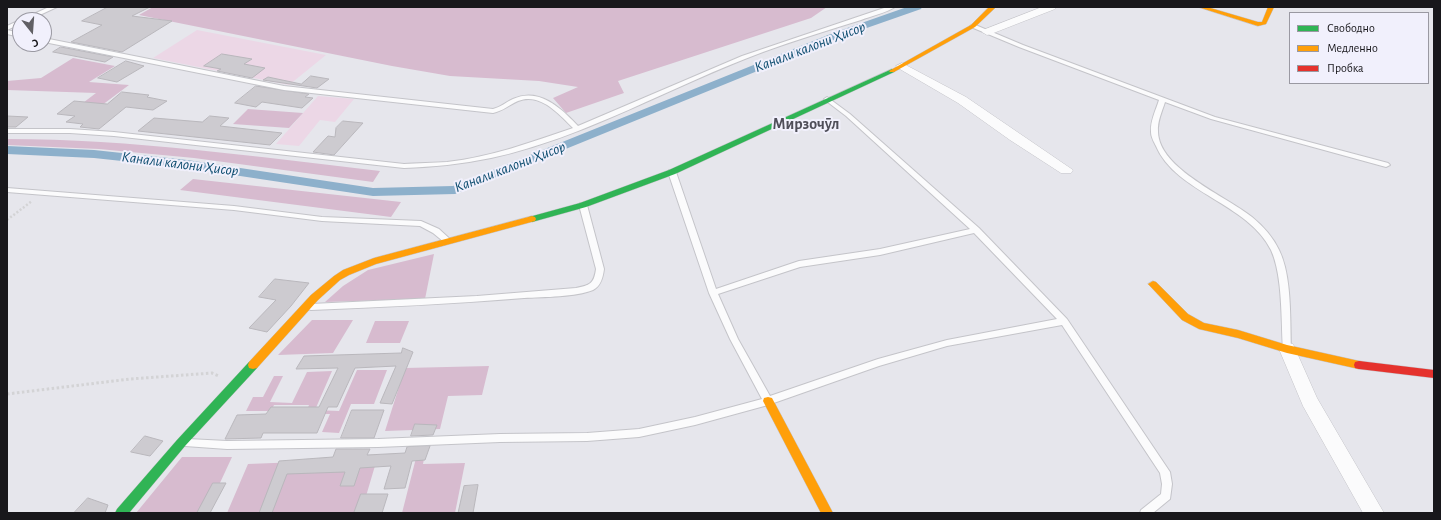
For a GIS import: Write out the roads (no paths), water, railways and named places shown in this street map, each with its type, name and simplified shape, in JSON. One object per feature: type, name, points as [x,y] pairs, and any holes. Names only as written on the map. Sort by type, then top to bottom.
[{"type":"street","points":[[121,513],[237,381],[306,307],[338,277],[355,268],[447,240],[515,225],[583,205],[672,172],[827,99],[902,66],[973,26],[993,7]]},
{"type":"street","points":[[987,32],[1051,7]]},
{"type":"street","points":[[1202,7],[1252,23],[1261,24],[1264,23],[1271,7]]},
{"type":"street","points":[[902,66],[962,100],[1014,137],[1066,170]]},
{"type":"street","points":[[1153,284],[1189,321],[1287,349],[1364,366],[1434,374]]},
{"type":"street","points":[[1287,349],[1308,401],[1374,513]]},
{"type":"street","points":[[768,401],[827,513]]},
{"type":"lane","points":[[42,12],[54,7]]},
{"type":"lane","points":[[7,131],[70,131],[114,134],[404,166],[429,167],[490,157],[578,128],[603,119],[743,58],[800,36],[892,7]]},
{"type":"lane","points":[[973,26],[1213,118],[1386,166]]},
{"type":"lane","points":[[52,42],[277,86],[363,97],[493,111],[501,110],[516,99],[538,99],[553,105],[578,128]]},
{"type":"lane","points":[[827,99],[848,115],[976,230],[1064,321],[1165,472],[1168,484],[1166,496],[1145,513]]},
{"type":"lane","points":[[1163,99],[1155,123],[1154,137],[1160,151],[1175,168],[1237,210],[1259,229],[1275,249],[1281,267],[1287,349]]},
{"type":"lane","points":[[672,172],[713,294],[734,339],[768,401]]},
{"type":"lane","points":[[7,190],[234,208],[322,219],[421,224],[436,231],[447,240]]},
{"type":"lane","points":[[306,307],[477,299],[576,291],[588,288],[595,285],[599,279],[600,268],[583,205]]},
{"type":"lane","points":[[713,294],[799,264],[880,252],[976,230]]},
{"type":"lane","points":[[181,443],[228,445],[378,443],[500,438],[587,437],[639,433],[695,421],[768,401],[878,363],[947,343],[1064,321]]},
{"type":"waterway","name":"Канали калони Ҳисор","points":[[7,150],[94,154],[187,164],[373,192],[455,190],[837,35],[917,7]]},
{"type":"district","name":"Мирзочӯл","points":[[806,124]]}]
